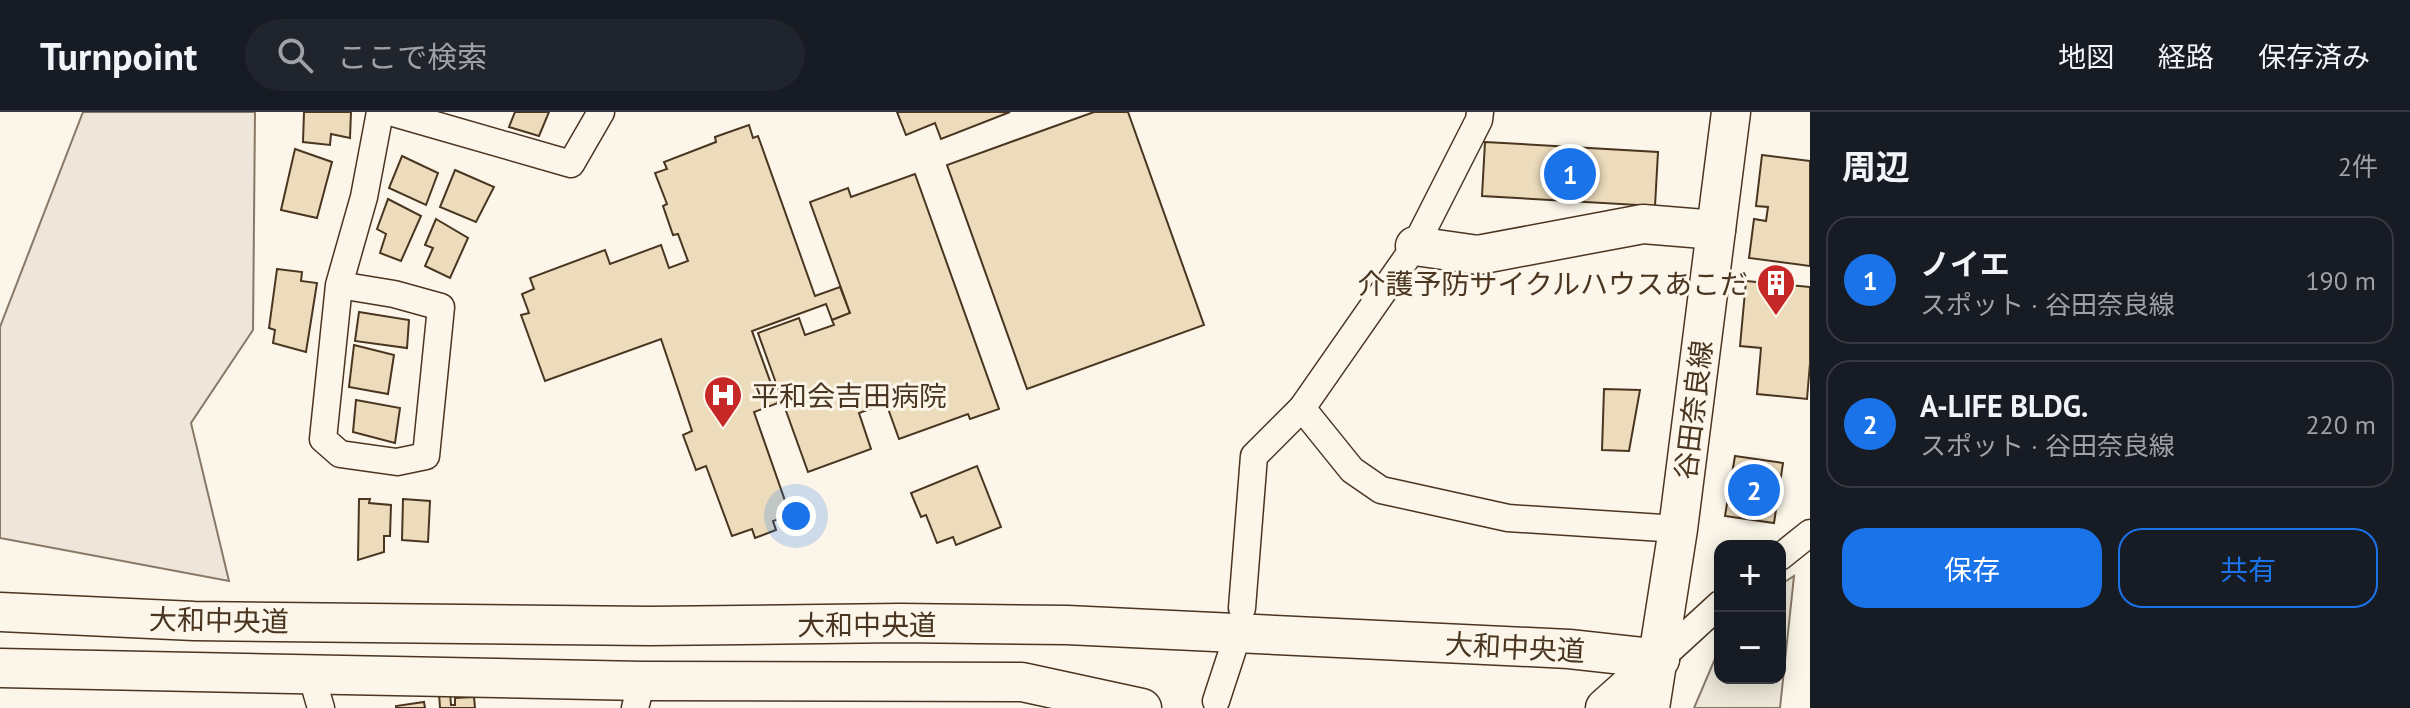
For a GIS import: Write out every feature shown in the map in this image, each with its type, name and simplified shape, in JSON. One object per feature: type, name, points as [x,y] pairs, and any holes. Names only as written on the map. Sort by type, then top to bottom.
[{"type":"street","points":[[339,285],[394,294],[441,307],[426,456],[397,462],[340,454],[323,439],[339,285],[364,197],[380,112]]},
{"type":"street","points":[[390,112],[571,164],[601,112]]},
{"type":"street","points":[[1242,608],[1254,456],[1302,408],[1415,246],[1479,120],[1480,112]]},
{"type":"street","name":"谷田奈良線","points":[[1650,708],[1678,529],[1731,112]]},
{"type":"street","points":[[1415,246],[1478,255],[1643,224],[1716,230]]},
{"type":"street","points":[[1302,408],[1352,470],[1381,490],[1508,518],[1678,529]]},
{"type":"street","points":[[1786,552],[1810,533]]},
{"type":"street","points":[[1605,708],[1714,610]]},
{"type":"street","name":"大和中央道","points":[[0,612],[225,621],[650,626],[900,623],[1067,625],[1569,649],[1660,659]]},
{"type":"street","points":[[1216,701],[1233,649]]},
{"type":"street","name":"大和中央道","points":[[0,668],[316,691],[638,694],[1022,682],[1142,708]]},
{"type":"shaded area","points":[[83,112],[255,112],[253,330],[191,423],[229,581],[0,538],[0,327]]},
{"type":"shaded area","points":[[1794,576],[1786,651],[1786,612],[1786,581]]},
{"type":"shaded area","points":[[1714,661],[1714,684],[1783,684],[1780,708],[1694,708]]},
{"type":"building","points":[[304,112],[351,112],[350,138],[331,134],[330,145],[303,142]]},
{"type":"building","points":[[515,112],[549,112],[539,136],[509,127]]},
{"type":"building","points":[[897,112],[1010,112],[941,139],[935,123],[906,135]]},
{"type":"building","points":[[1094,112],[1128,112],[1204,325],[1027,389],[947,165]]},
{"type":"building","points":[[749,125],[753,138],[758,136],[815,296],[840,287],[850,313],[832,320],[826,304],[752,331],[778,403],[754,412],[790,515],[773,521],[776,530],[755,538],[752,529],[732,536],[706,466],[696,470],[683,435],[692,431],[661,339],[545,381],[521,315],[529,313],[522,294],[534,289],[530,278],[605,250],[610,264],[661,245],[669,268],[688,261],[678,234],[673,235],[663,206],[667,204],[655,173],[667,169],[664,162],[716,142],[715,137]]},
{"type":"building","points":[[1485,142],[1658,152],[1655,206],[1482,196]]},
{"type":"building","points":[[295,149],[332,162],[317,218],[281,210]]},
{"type":"building","points":[[1762,155],[1810,161],[1810,266],[1749,258],[1754,219],[1766,221],[1768,207],[1756,206]]},
{"type":"building","points":[[402,156],[438,173],[426,205],[389,188]]},
{"type":"building","points":[[455,170],[494,187],[476,222],[440,207]]},
{"type":"building","points":[[915,174],[999,409],[970,419],[968,414],[899,439],[886,403],[859,413],[871,449],[808,472],[758,333],[799,318],[805,335],[834,325],[832,320],[850,313],[810,202],[848,188],[851,197]]},
{"type":"building","points":[[388,199],[421,216],[401,261],[380,253],[386,234],[377,229]]},
{"type":"building","points":[[436,219],[468,238],[450,278],[425,266],[433,248],[425,245]]},
{"type":"building","points":[[277,269],[302,272],[301,281],[317,283],[306,352],[273,343],[275,330],[269,328]]},
{"type":"building","name":"介護予防サイクルハウスあこだ","points":[[1746,281],[1810,287],[1807,399],[1757,394],[1761,348],[1740,346]]},
{"type":"building","points":[[359,312],[409,320],[407,348],[355,341]]},
{"type":"building","points":[[354,345],[394,355],[388,394],[349,387]]},
{"type":"building","points":[[1604,389],[1640,390],[1629,451],[1602,450]]},
{"type":"building","points":[[356,400],[400,408],[395,443],[353,432]]},
{"type":"building","points":[[1735,456],[1783,463],[1774,523],[1725,516]]},
{"type":"building","points":[[977,466],[1001,527],[956,545],[953,537],[937,543],[926,515],[921,517],[911,493]]},
{"type":"building","points":[[359,499],[391,505],[390,536],[384,536],[384,552],[358,560]]},
{"type":"building","points":[[403,499],[430,501],[428,542],[402,540]]},
{"type":"building","points":[[450,692],[451,705],[455,705],[455,698],[474,697],[475,708],[440,708],[439,693]]},
{"type":"building","points":[[424,702],[425,708],[396,708],[396,706]]},
{"type":"place","name":"ノイエ","points":[[1570,174]]},
{"type":"place","name":"介護予防サイクルハウスあこだ","points":[[1776,317]]},
{"type":"place","name":"平和会吉田病院","points":[[723,429]]},
{"type":"place","name":"A-LIFE BLDG.","points":[[1754,490]]}]
